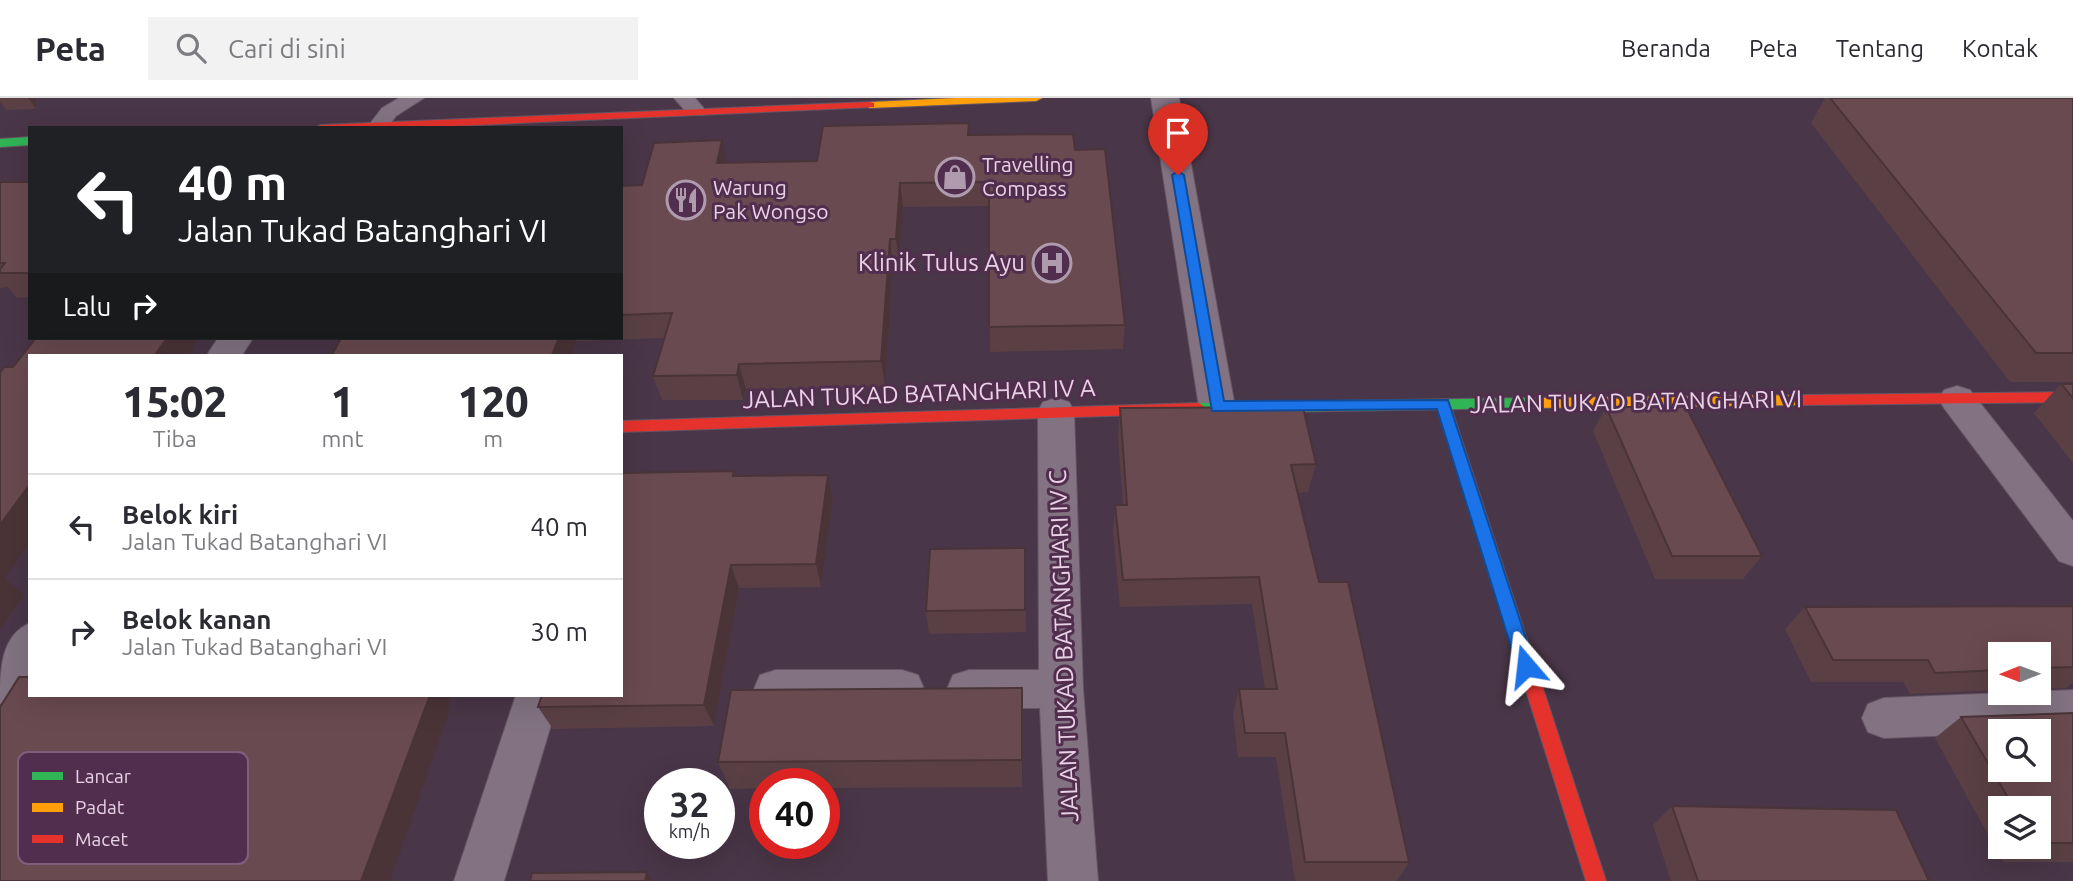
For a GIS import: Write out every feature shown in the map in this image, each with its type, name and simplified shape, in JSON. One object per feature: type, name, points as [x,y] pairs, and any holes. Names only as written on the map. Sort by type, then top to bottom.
[{"type":"street","points":[[378,126],[690,105],[1037,98]]},
{"type":"street","points":[[1165,98],[1217,407]]},
{"type":"street","points":[[0,143],[28,141]]},
{"type":"street","name":"JALAN TUKAD BATANGHARI VI","points":[[1217,407],[2073,397]]},
{"type":"street","points":[[1957,398],[2073,550]]},
{"type":"street","points":[[1443,404],[1595,881]]},
{"type":"street","name":"JALAN TUKAD BATANGHARI IV A","points":[[623,430],[1056,411],[1217,407]]},
{"type":"street","name":"JALAN TUKAD BATANGHARI IV C","points":[[1056,411],[1061,689],[1073,881]]},
{"type":"street","points":[[0,685],[28,644]]},
{"type":"street","points":[[776,689],[1061,689]]},
{"type":"street","points":[[479,881],[537,697]]},
{"type":"street","points":[[1884,718],[2073,710]]},
{"type":"lane","points":[[378,126],[389,112],[414,98]]},
{"type":"building","points":[[1830,98],[2073,98],[2073,353],[2036,353]]},
{"type":"building","points":[[969,123],[968,135],[1073,134],[1075,150],[1105,149],[1125,325],[989,327],[989,182],[900,183],[896,239],[890,239],[881,361],[739,364],[737,375],[653,376],[672,313],[623,315],[623,186],[642,185],[654,143],[722,140],[717,163],[817,161],[823,126]]},
{"type":"building","points":[[0,182],[28,182],[28,273],[0,273],[5,263],[0,263]]},
{"type":"building","points":[[34,340],[166,340],[156,354],[28,354],[28,487],[0,525],[0,373],[4,367],[13,367]]},
{"type":"building","points":[[340,340],[558,340],[552,354],[333,354]]},
{"type":"building","points":[[2061,384],[2073,384],[2073,398]]},
{"type":"building","points":[[1303,407],[1316,464],[1291,465],[1319,582],[1348,582],[1409,862],[1305,862],[1285,733],[1245,733],[1239,689],[1277,689],[1259,577],[1123,580],[1115,505],[1127,505],[1120,408]]},
{"type":"building","points":[[1606,407],[1686,407],[1762,556],[1672,556]]},
{"type":"building","points":[[734,471],[733,476],[828,475],[816,564],[731,565],[704,705],[538,707],[541,697],[623,697],[623,473]]},
{"type":"building","points":[[1025,548],[1025,610],[926,611],[930,549]]},
{"type":"building","points":[[2073,606],[2073,667],[2051,668],[2051,642],[1988,642],[1988,671],[1935,673],[1928,660],[1833,660],[1805,607]]},
{"type":"building","points":[[19,677],[28,677],[28,697],[429,697],[361,881],[0,881],[0,707]]},
{"type":"building","points":[[1022,688],[1022,760],[718,762],[731,690]]},
{"type":"building","points":[[2073,713],[2073,843],[2051,843],[2051,796],[2007,796],[1999,782],[2051,782],[2051,719],[1988,719],[1988,763],[1961,717]]},
{"type":"building","points":[[1672,806],[1896,810],[1929,881],[1698,881]]},
{"type":"building","points":[[647,872],[645,881],[530,881],[532,873]]},
{"type":"traffic: fast","points":[[0,143],[28,141]]},
{"type":"traffic: fast","points":[[1199,408],[1531,403]]},
{"type":"traffic: slow","points":[[870,105],[1036,98]]},
{"type":"traffic: slow","points":[[1531,403],[1803,400]]},
{"type":"traffic: jam","points":[[369,126],[870,105]]},
{"type":"traffic: jam","points":[[1803,400],[2073,397]]},
{"type":"traffic: jam","points":[[1443,404],[1596,881]]},
{"type":"traffic: jam","points":[[623,427],[1199,408]]},
{"type":"place","name":"Travelling Compass","points":[[955,177]]},
{"type":"place","name":"Warung Pak Wongso","points":[[686,200]]},
{"type":"place","name":"Klinik Tulus Ayu","points":[[1052,263]]},
{"type":"route","points":[[1178,175],[1217,407],[1443,404],[1526,666]]}]
